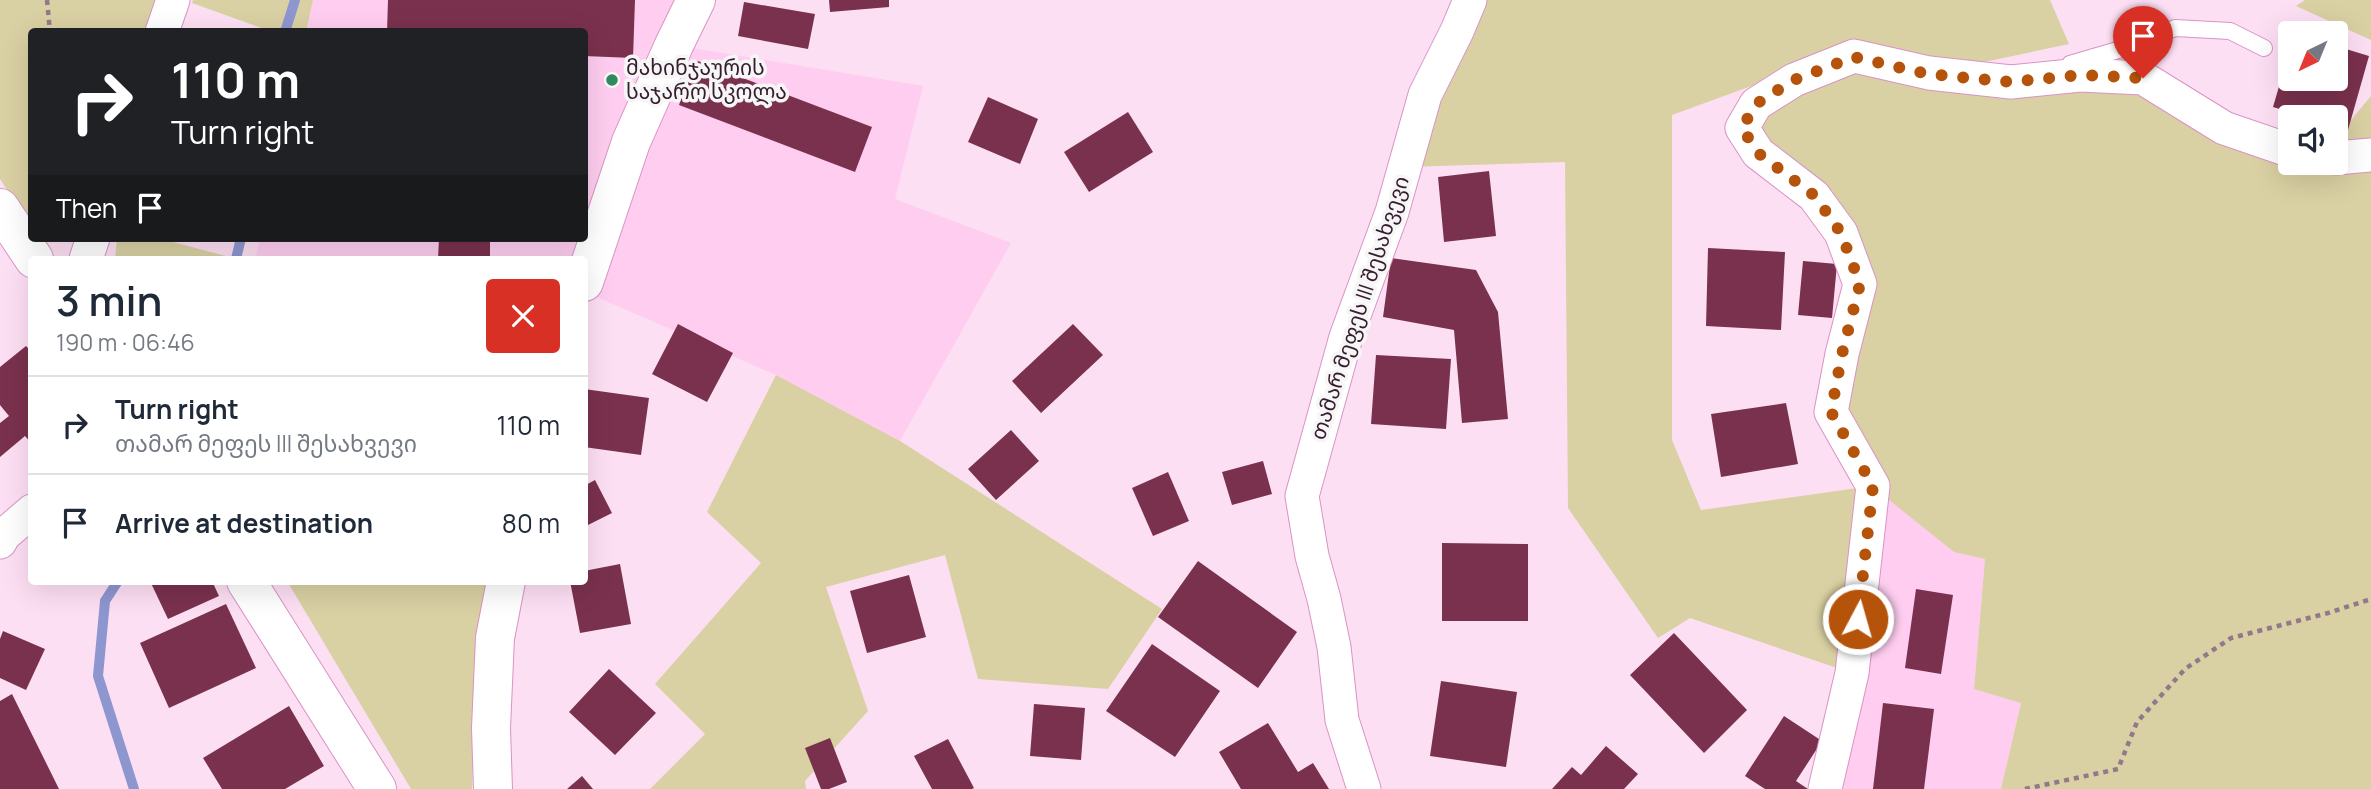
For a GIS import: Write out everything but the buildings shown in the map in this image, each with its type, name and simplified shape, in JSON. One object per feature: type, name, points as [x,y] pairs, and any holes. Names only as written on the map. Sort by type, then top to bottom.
[{"type":"street","points":[[163,28],[173,0]]},
{"type":"street","points":[[588,270],[631,142],[696,0]]},
{"type":"street","name":"თამარ მეფეს III შესახვევი","points":[[1363,789],[1342,720],[1334,648],[1312,556],[1303,496],[1346,337],[1392,212],[1425,95],[1470,0]]},
{"type":"street","points":[[1825,789],[1852,673],[1873,486],[1831,412],[1860,284],[1841,233],[1815,196],[1758,153],[1742,128],[1756,104],[1794,80],[1854,57],[1928,74],[2011,82],[2080,75],[2143,78],[2224,128],[2278,147]]},
{"type":"street","points":[[2348,158],[2371,155]]},
{"type":"street","points":[[0,208],[32,256]]},
{"type":"street","points":[[1,537],[28,513]]},
{"type":"street","points":[[249,585],[377,789]]},
{"type":"street","points":[[493,789],[491,728],[495,638],[505,585]]},
{"type":"lane","points":[[2011,82],[2135,45],[2175,28],[2230,31],[2264,48]]},
{"type":"path","points":[[47,0],[50,28]]},
{"type":"path","points":[[2025,789],[2118,769],[2137,722],[2185,669],[2231,638],[2371,599]]},
{"type":"shaded area","points":[[0,0],[159,0],[149,28],[28,28],[28,223],[0,179]]},
{"type":"shaded area","points":[[193,0],[313,0],[307,28],[262,28],[192,3]]},
{"type":"shaded area","name":"მახინჯაურის საჯარო სკოლა","points":[[313,0],[676,0],[588,219],[588,28],[307,28]]},
{"type":"shaded area","points":[[1470,0],[2050,0],[2069,44],[1932,73],[2143,78],[2278,156],[2278,175],[2348,175],[2348,124],[2371,96],[2371,789],[2001,789],[2021,703],[1974,689],[1985,559],[1954,552],[1873,487],[1852,673],[1690,618],[1658,638],[1568,508],[1565,162],[1405,167]],"holes":[[[1754,85],[1758,153],[1841,233],[1860,283],[1831,412],[1872,486],[1701,510],[1672,440],[1672,115]]]},
{"type":"shaded area","points":[[2305,0],[2371,0],[2371,40],[2348,30],[2348,21],[2329,21],[2296,6]]},
{"type":"shaded area","points":[[674,45],[923,86],[895,199],[1011,243],[900,441],[776,375],[588,293],[588,284]]},
{"type":"shaded area","points":[[117,242],[173,242],[226,256],[115,256]]},
{"type":"shaded area","points":[[259,242],[579,242],[574,256],[256,256]]},
{"type":"shaded area","points":[[776,375],[900,441],[1162,609],[1108,689],[978,679],[945,555],[826,587],[868,711],[805,781],[806,789],[650,789],[705,734],[655,684],[761,563],[707,512]]},
{"type":"shaded area","points":[[1873,486],[1954,552],[1985,559],[1974,689],[2021,702],[2001,789],[1825,789]]},
{"type":"shaded area","points":[[289,585],[486,585],[472,789],[411,789]]},
{"type":"waterway","points":[[286,28],[295,0]]},
{"type":"waterway","points":[[237,256],[240,242]]},
{"type":"waterway","points":[[115,585],[105,601],[98,676],[134,789]]},
{"type":"place","name":"მახინჯაურის საჯარო სკოლა","points":[[612,80]]},
{"type":"route","points":[[1858,619],[1873,486],[1831,412],[1860,284],[1841,233],[1815,196],[1758,153],[1742,128],[1756,104],[1794,80],[1854,57],[1928,74],[2011,82],[2080,75],[2143,78]]}]
